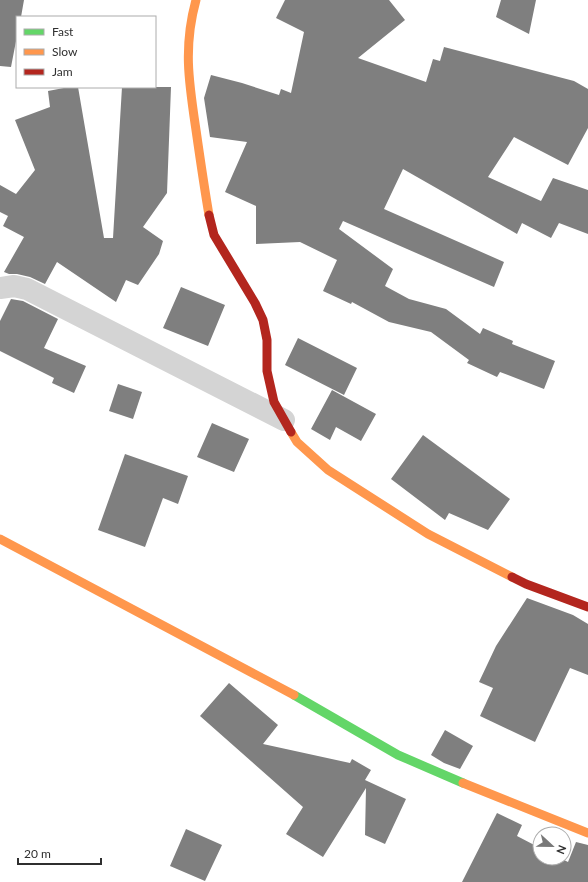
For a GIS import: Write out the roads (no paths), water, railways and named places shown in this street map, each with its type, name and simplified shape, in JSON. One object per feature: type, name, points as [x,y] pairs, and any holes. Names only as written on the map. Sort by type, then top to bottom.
[{"type":"street","points":[[196,0],[188,30],[188,76],[209,216],[214,235],[255,303],[263,320],[267,340],[267,371],[274,402],[297,442],[328,470],[428,534],[526,584],[588,607]]},
{"type":"street","points":[[0,288],[14,286],[27,289],[284,420]]},
{"type":"street","points":[[0,539],[274,684],[398,755],[439,774],[588,833]]}]
